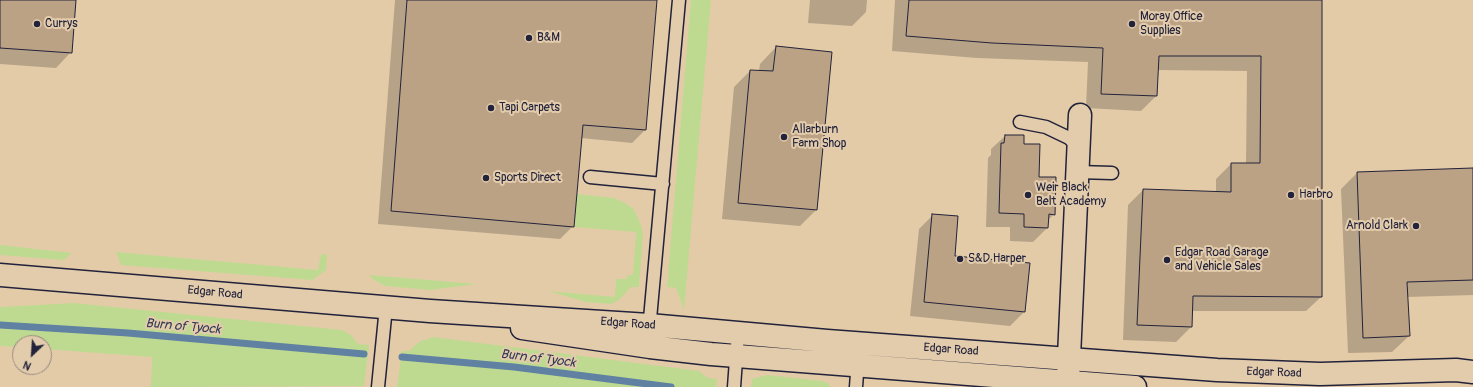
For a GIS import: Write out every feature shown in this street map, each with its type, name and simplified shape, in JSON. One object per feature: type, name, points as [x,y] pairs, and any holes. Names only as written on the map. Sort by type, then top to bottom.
[{"type":"street","points":[[1068,382],[1080,115]]},
{"type":"street","name":"Edgar Road","points":[[0,275],[430,311],[649,325],[859,343],[1217,370],[1320,381],[1456,370],[1473,372]]},
{"type":"street","name":"Edgar Road","points":[[430,311],[551,334],[650,347],[736,356],[856,376],[1068,382],[1135,387]]},
{"type":"street","points":[[1467,387],[1473,385]]},
{"type":"lane","points":[[650,347],[649,325],[679,0]]},
{"type":"lane","points":[[1020,122],[1046,127],[1069,138],[1078,147]]},
{"type":"lane","points":[[1077,172],[1112,173]]},
{"type":"lane","points":[[590,177],[663,184]]},
{"type":"lane","points":[[378,387],[386,307]]},
{"type":"lane","points":[[734,387],[738,333]]},
{"type":"lane","points":[[856,376],[859,343]]},
{"type":"green space","points":[[691,0],[711,0],[684,310],[676,288],[667,287]]},
{"type":"green space","points":[[577,194],[614,198],[625,203],[634,209],[641,225],[643,235],[639,287],[631,287],[620,299],[611,304],[586,302],[548,291],[615,297],[616,279],[627,279],[627,275],[633,275],[636,232],[574,227]]},
{"type":"green space","points":[[0,245],[72,253],[64,260],[0,255]]},
{"type":"green space","points":[[116,252],[318,270],[321,254],[327,255],[326,270],[312,280],[121,265]]},
{"type":"green space","points":[[369,275],[477,284],[430,290],[385,286],[374,280]]},
{"type":"green space","points":[[74,303],[342,330],[351,335],[358,344],[369,345],[364,386],[151,387],[152,357],[52,350],[52,335],[12,335],[12,347],[0,346],[0,307]]},
{"type":"green space","points":[[433,337],[699,371],[708,378],[717,379],[716,387],[397,387],[402,351],[409,351],[419,342]]},
{"type":"green space","points":[[767,375],[823,381],[829,384],[830,387],[751,387],[752,379]]},
{"type":"building","name":"Currys","points":[[0,0],[76,0],[72,53],[0,48]]},
{"type":"building","points":[[407,0],[657,0],[646,130],[583,125],[574,227],[391,211]]},
{"type":"building","points":[[909,0],[1322,0],[1322,297],[1193,296],[1192,327],[1137,325],[1143,189],[1231,192],[1231,163],[1260,163],[1261,56],[1159,56],[1157,96],[1101,94],[1103,48],[992,43],[906,36]]},
{"type":"building","name":"Allarburn Farm Shop","points":[[776,46],[832,52],[817,210],[738,203],[750,70],[773,71]]},
{"type":"building","name":"Weir Black Belt Academy","points":[[1005,135],[1024,135],[1024,144],[1040,144],[1039,177],[1056,177],[1055,215],[1049,214],[1048,228],[1024,227],[1024,214],[999,213],[1001,143],[1004,143]]},
{"type":"building","name":"Arnold Clark","points":[[1473,168],[1473,280],[1407,282],[1410,336],[1363,338],[1357,172]]},
{"type":"building","name":"S&D Harper","points":[[932,214],[958,216],[955,256],[1030,263],[1025,312],[924,302]]},
{"type":"waterway","name":"Burn of Tyock","points":[[0,325],[128,333],[364,354]]},
{"type":"waterway","name":"Burn of Tyock","points":[[402,357],[514,367],[671,387]]},
{"type":"place","name":"Currys","points":[[37,24]]},
{"type":"place","name":"Moray Office Supplies","points":[[1132,24]]},
{"type":"place","name":"B&M","points":[[529,38]]},
{"type":"place","name":"Tapi Carpets","points":[[491,108]]},
{"type":"place","name":"Allarburn Farm Shop","points":[[784,137]]},
{"type":"place","name":"Sports Direct","points":[[486,178]]},
{"type":"place","name":"Weir Black Belt Academy","points":[[1028,195]]},
{"type":"place","name":"Harbro","points":[[1291,195]]},
{"type":"place","name":"Arnold Clark","points":[[1416,226]]},
{"type":"place","name":"S&D Harper","points":[[960,259]]},
{"type":"place","name":"Edgar Road Garage and Vehicle Sales","points":[[1167,260]]}]
